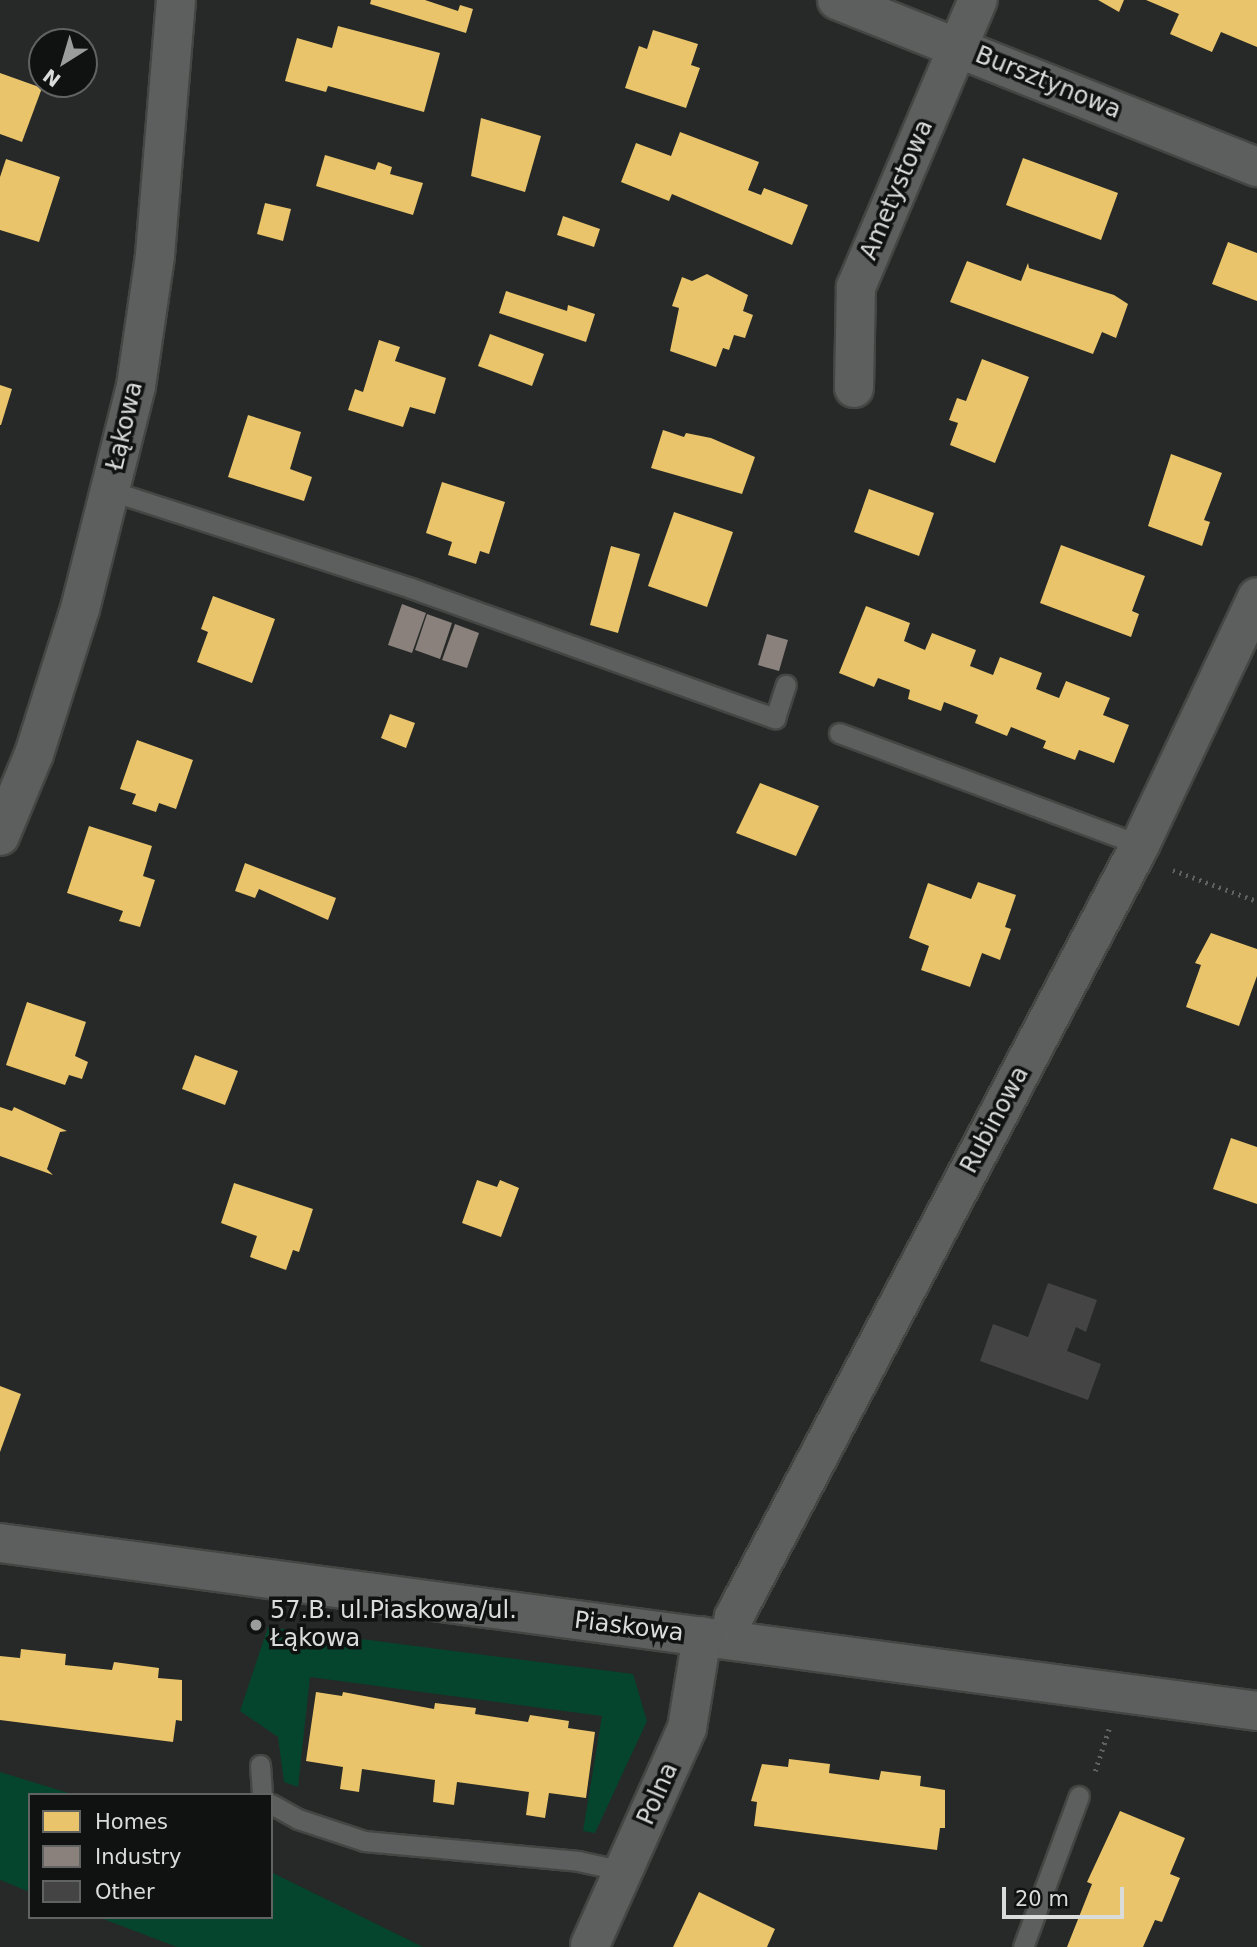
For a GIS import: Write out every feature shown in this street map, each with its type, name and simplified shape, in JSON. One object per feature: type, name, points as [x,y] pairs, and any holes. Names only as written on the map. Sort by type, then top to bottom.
[{"type":"street","name":"Łąkowa","points":[[2,826],[38,741],[111,491],[136,386],[155,255],[177,0]]},
{"type":"street","name":"Bursztynowa","points":[[837,0],[1257,167]]},
{"type":"street","name":"Ametystowa","points":[[854,388],[856,287],[978,0]]},
{"type":"street","name":"Rubinowa","points":[[715,1638],[740,1605],[1140,845],[1257,597]]},
{"type":"street","name":"Piaskowa","points":[[0,1543],[1122,1690],[1257,1711]]},
{"type":"street","name":"Polna","points":[[590,1945],[687,1728],[715,1638]]},
{"type":"lane","points":[[111,491],[411,588],[775,718],[786,685]]},
{"type":"lane","points":[[839,733],[1140,845]]},
{"type":"lane","points":[[260,1765],[262,1793]]},
{"type":"lane","points":[[1023,1947],[1079,1796]]},
{"type":"lane","points":[[273,1805],[298,1819],[364,1841],[578,1861],[624,1871]]},
{"type":"path","points":[[1140,845],[1159,865],[1257,901]]},
{"type":"path","points":[[1079,1796],[1087,1794],[1122,1690]]},
{"type":"green space","points":[[268,1627],[633,1674],[647,1721],[595,1833],[583,1831],[602,1716],[310,1677],[298,1787],[284,1782],[278,1737],[240,1711]]},
{"type":"green space","points":[[0,1772],[68,1793],[28,1793],[28,1891],[0,1880]]},
{"type":"green space","points":[[273,1873],[423,1947],[177,1947],[103,1919],[273,1919]]},
{"type":"building: Homes","points":[[371,0],[425,0],[458,11],[460,5],[473,9],[466,33],[370,4]]},
{"type":"building: Homes","points":[[1098,0],[1124,0],[1119,12]]},
{"type":"building: Homes","points":[[1146,0],[1257,0],[1257,47],[1221,32],[1212,52],[1170,34],[1179,14]]},
{"type":"building: Homes","points":[[338,26],[440,53],[424,112],[328,86],[326,92],[285,81],[297,38],[332,48]]},
{"type":"building: Homes","points":[[653,30],[698,44],[691,65],[700,68],[686,108],[625,88],[639,46],[647,49]]},
{"type":"building: Homes","points":[[0,73],[28,83],[28,98],[38,98],[22,142],[0,134]]},
{"type":"building: Homes","points":[[481,118],[541,136],[525,192],[471,176]]},
{"type":"building: Homes","points":[[680,132],[759,162],[748,190],[761,195],[764,188],[808,205],[792,245],[672,194],[669,201],[621,182],[636,143],[671,156]]},
{"type":"building: Homes","points":[[325,155],[375,170],[378,162],[392,167],[390,174],[423,183],[413,215],[316,186]]},
{"type":"building: Homes","points":[[1023,158],[1118,193],[1101,240],[1006,205]]},
{"type":"building: Homes","points":[[6,159],[60,177],[39,242],[0,230],[0,177]]},
{"type":"building: Homes","points":[[265,203],[291,209],[283,241],[257,234]]},
{"type":"building: Homes","points":[[563,216],[600,229],[594,247],[557,235]]},
{"type":"building: Homes","points":[[1228,242],[1257,253],[1257,301],[1212,284]]},
{"type":"building: Homes","points":[[967,261],[1021,281],[1028,263],[1029,268],[1114,295],[1128,304],[1116,338],[1102,332],[1093,354],[950,302]]},
{"type":"building: Homes","points":[[707,274],[748,295],[743,311],[753,315],[745,338],[734,335],[729,350],[723,348],[716,367],[670,351],[679,308],[672,306],[682,277],[692,281]]},
{"type":"building: Homes","points":[[506,291],[567,311],[568,305],[595,314],[586,342],[499,313]]},
{"type":"building: Homes","points":[[490,334],[544,354],[532,386],[478,366]]},
{"type":"building: Homes","points":[[379,340],[400,347],[395,361],[446,378],[435,414],[410,407],[403,427],[348,410],[355,389],[363,392]]},
{"type":"building: Homes","points":[[982,359],[1029,377],[995,463],[950,445],[958,423],[949,420],[957,398],[966,401]]},
{"type":"building: Homes","points":[[0,385],[12,389],[1,425],[0,425]]},
{"type":"building: Homes","points":[[248,415],[301,432],[290,469],[312,477],[304,501],[228,477]]},
{"type":"building: Homes","points":[[663,430],[684,437],[686,433],[711,438],[755,457],[742,494],[651,468]]},
{"type":"building: Homes","points":[[1171,454],[1222,473],[1204,520],[1210,522],[1202,546],[1148,526]]},
{"type":"building: Homes","points":[[442,482],[505,502],[489,554],[480,551],[476,564],[448,555],[452,542],[426,533]]},
{"type":"building: Homes","points":[[869,489],[934,513],[919,556],[854,532]]},
{"type":"building: Homes","points":[[674,512],[733,532],[707,607],[648,586]]},
{"type":"building: Homes","points":[[1061,545],[1145,576],[1132,611],[1139,614],[1131,637],[1040,603]]},
{"type":"building: Homes","points":[[611,546],[640,554],[618,633],[590,625]]},
{"type":"building: Homes","points":[[213,596],[275,619],[252,683],[197,662],[208,632],[201,629]]},
{"type":"building: Homes","points":[[866,606],[910,623],[904,641],[925,650],[932,633],[976,650],[970,666],[993,675],[1000,657],[1042,673],[1036,689],[1059,698],[1066,681],[1110,698],[1103,715],[1129,725],[1114,763],[1079,750],[1075,760],[1043,748],[1046,741],[1011,727],[1007,736],[975,723],[978,715],[944,702],[941,711],[908,699],[910,690],[878,678],[874,687],[839,673]]},
{"type":"building: Homes","points":[[390,714],[415,723],[406,748],[381,738]]},
{"type":"building: Homes","points":[[137,740],[193,760],[176,809],[159,803],[156,812],[132,804],[136,794],[120,789]]},
{"type":"building: Homes","points":[[760,783],[819,806],[796,856],[736,833]]},
{"type":"building: Homes","points":[[89,826],[152,846],[143,876],[155,880],[140,927],[119,921],[123,911],[67,893]]},
{"type":"building: Homes","points":[[245,863],[336,898],[328,920],[259,889],[255,898],[235,891]]},
{"type":"building: Homes","points":[[978,882],[1016,895],[1005,927],[1011,929],[1000,960],[982,953],[970,987],[921,970],[929,946],[909,938],[928,883],[971,899]]},
{"type":"building: Homes","points":[[1211,933],[1257,949],[1257,976],[1239,1026],[1186,1007],[1201,965],[1195,963]]},
{"type":"building: Homes","points":[[27,1002],[86,1022],[75,1056],[88,1062],[82,1079],[69,1075],[65,1085],[6,1065]]},
{"type":"building: Homes","points":[[195,1055],[238,1071],[225,1105],[182,1089]]},
{"type":"building: Homes","points":[[0,1107],[12,1111],[14,1107],[67,1131],[60,1132],[47,1169],[53,1175],[0,1156]]},
{"type":"building: Homes","points":[[1231,1138],[1257,1147],[1257,1204],[1213,1189]]},
{"type":"building: Homes","points":[[477,1180],[497,1187],[500,1180],[519,1188],[501,1237],[462,1223]]},
{"type":"building: Homes","points":[[234,1183],[313,1209],[299,1252],[293,1250],[286,1270],[250,1257],[257,1236],[221,1223]]},
{"type":"building: Homes","points":[[0,1386],[21,1394],[0,1452]]},
{"type":"building: Homes","points":[[21,1649],[66,1654],[65,1665],[112,1670],[114,1662],[159,1668],[158,1678],[182,1680],[182,1721],[176,1720],[173,1742],[0,1720],[0,1656],[20,1658]]},
{"type":"building: Homes","points":[[316,1692],[342,1696],[343,1692],[434,1709],[435,1703],[476,1708],[475,1714],[528,1722],[530,1715],[569,1721],[568,1728],[595,1732],[586,1798],[549,1793],[545,1818],[526,1815],[529,1792],[457,1782],[454,1805],[433,1802],[435,1780],[362,1769],[359,1792],[340,1789],[343,1767],[306,1761]]},
{"type":"building: Homes","points":[[789,1759],[830,1764],[829,1773],[879,1780],[881,1771],[921,1776],[920,1786],[945,1790],[945,1828],[940,1828],[937,1850],[754,1826],[757,1802],[751,1801],[762,1764],[788,1767]]},
{"type":"building: Homes","points":[[1120,1811],[1185,1838],[1170,1874],[1180,1878],[1162,1922],[1155,1920],[1143,1947],[1067,1947],[1092,1884],[1087,1882]]},
{"type":"building: Homes","points":[[699,1892],[775,1929],[767,1947],[673,1947]]},
{"type":"building: Industry","points":[[402,604],[426,613],[412,653],[388,645]]},
{"type":"building: Industry","points":[[427,614],[452,623],[440,659],[415,650]]},
{"type":"building: Industry","points":[[455,624],[479,633],[467,668],[442,660]]},
{"type":"building: Industry","points":[[767,634],[788,640],[779,671],[758,665]]},
{"type":"building: Other","points":[[1048,1283],[1097,1300],[1086,1332],[1076,1327],[1067,1351],[1101,1364],[1088,1400],[980,1361],[993,1324],[1028,1337]]},
{"type":"place","name":"57.B. ul.Piaskowa/ul. Łąkowa","points":[[256,1625]]}]
